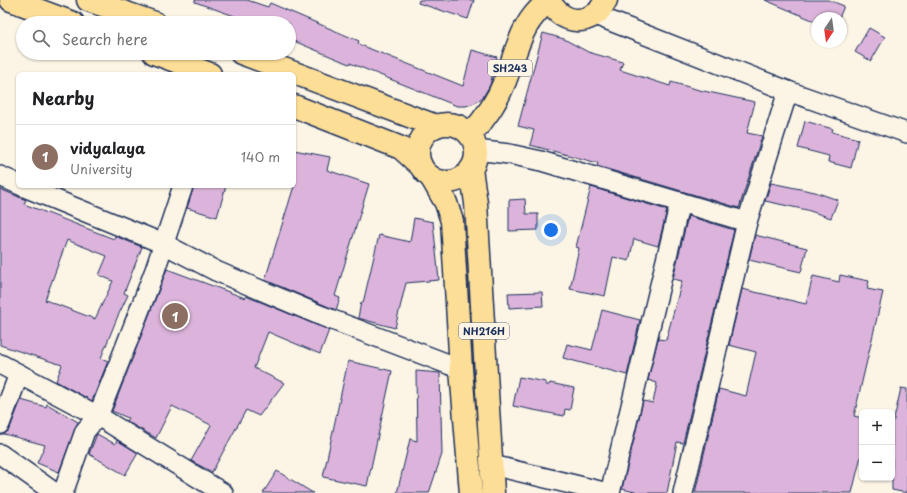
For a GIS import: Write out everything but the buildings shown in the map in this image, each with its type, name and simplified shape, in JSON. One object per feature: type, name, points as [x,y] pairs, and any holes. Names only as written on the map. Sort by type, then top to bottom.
[{"type":"main road","points":[[11,0],[54,16]]},
{"type":"main road","points":[[88,0],[134,16]]},
{"type":"main road","name":"SH243","points":[[472,152],[505,82],[524,28],[538,11],[549,0],[560,16],[578,21],[600,8]]},
{"type":"main road","points":[[173,60],[205,72]]},
{"type":"main road","points":[[260,60],[292,72]]},
{"type":"main road","points":[[296,74],[436,126],[445,124],[455,125],[463,129],[472,152],[457,180],[439,181],[426,171]]},
{"type":"main road","name":"NH216H","points":[[296,107],[401,148],[426,171]]},
{"type":"main road","name":"NH216H","points":[[436,126],[428,131],[422,138],[418,147],[418,157],[446,203],[452,221],[461,369],[471,493]]},
{"type":"main road","name":"NH216H","points":[[472,152],[493,493]]},
{"type":"street","points":[[600,8],[788,91],[907,132]]},
{"type":"street","points":[[683,493],[747,222],[788,91]]},
{"type":"street","points":[[472,152],[509,154],[541,162],[747,222]]},
{"type":"street","points":[[0,176],[16,183]]},
{"type":"street","points":[[27,188],[164,244],[216,271],[322,316],[461,369]]},
{"type":"street","points":[[63,493],[85,432],[98,416],[164,244],[182,188]]},
{"type":"street","points":[[492,465],[609,493],[680,202]]},
{"type":"street","points":[[0,364],[98,416],[223,493]]},
{"type":"street","points":[[0,424],[19,374]]},
{"type":"street","points":[[0,454],[55,493]]},
{"type":"place","name":"vidyalaya","points":[[175,316]]}]
